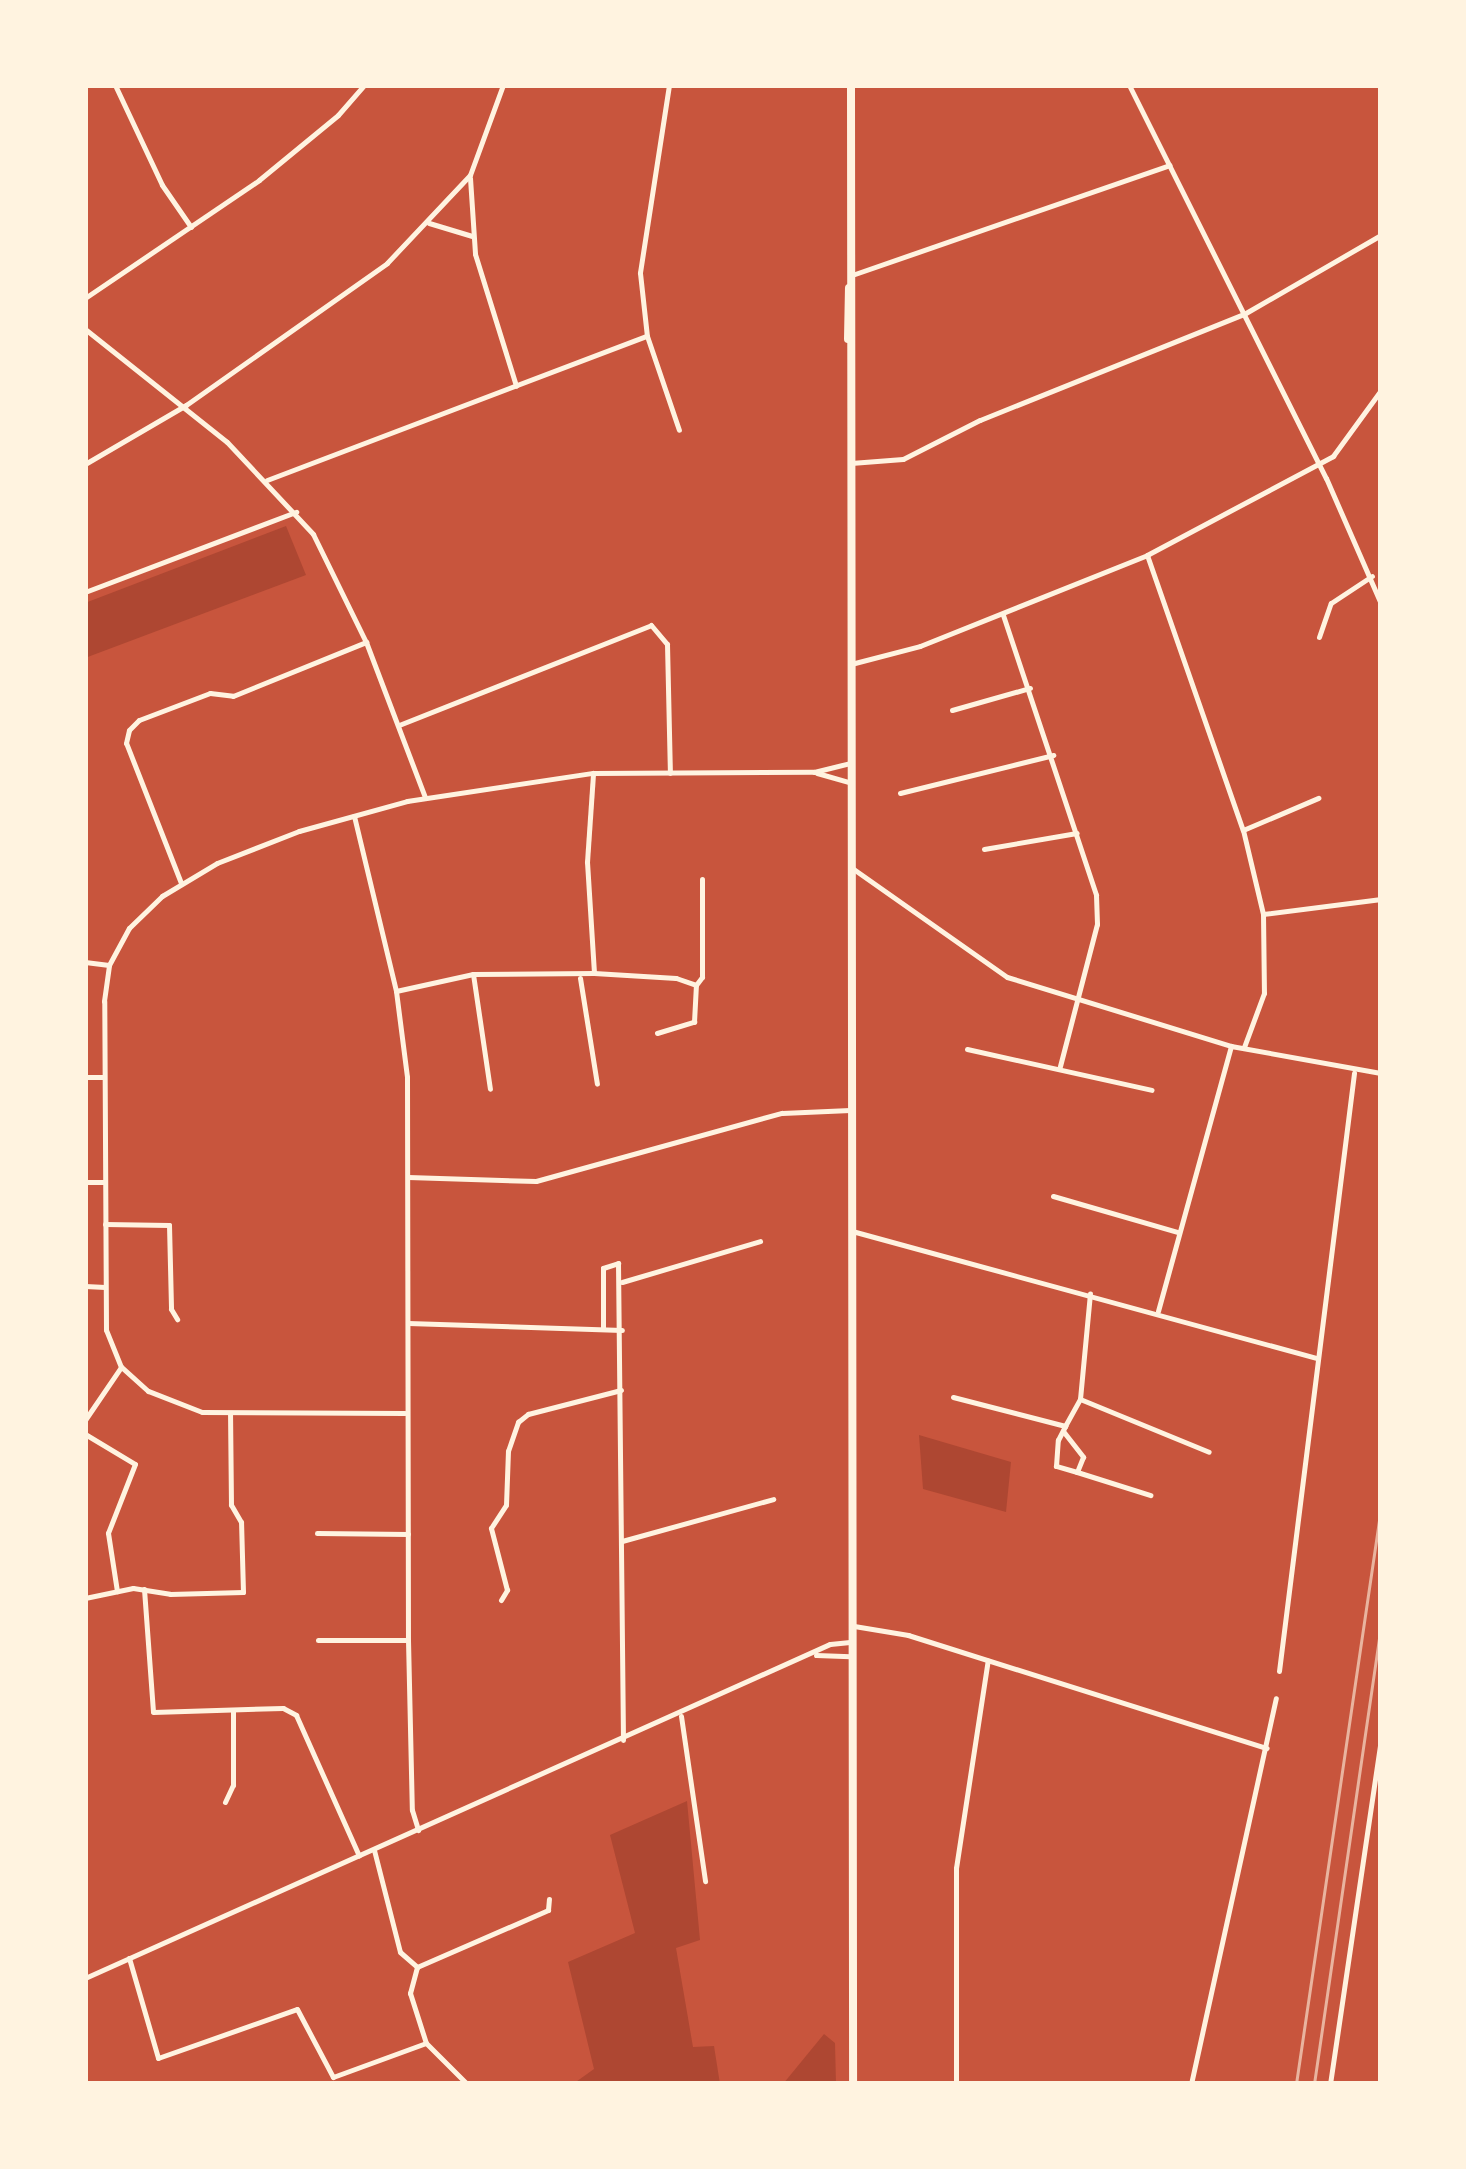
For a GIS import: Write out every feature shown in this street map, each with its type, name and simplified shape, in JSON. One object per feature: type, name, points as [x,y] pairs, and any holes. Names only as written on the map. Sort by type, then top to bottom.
[{"type":"main road","points":[[851,85],[853,2084]]},
{"type":"street","points":[[115,85],[162,184],[191,228]]},
{"type":"street","points":[[85,298],[191,228],[318,132],[364,85]]},
{"type":"street","points":[[85,464],[186,405],[332,307],[429,222],[470,176],[503,85]]},
{"type":"street","points":[[669,85],[640,273],[647,336],[680,430]]},
{"type":"street","points":[[1130,85],[1372,576],[1381,604]]},
{"type":"street","points":[[851,276],[1170,165]]},
{"type":"street","points":[[470,176],[472,236],[516,386]]},
{"type":"street","points":[[429,222],[472,236]]},
{"type":"street","points":[[851,464],[903,460],[980,420],[1244,314],[1381,236]]},
{"type":"street","points":[[85,328],[122,364],[186,405],[267,480],[328,556],[366,642],[425,797]]},
{"type":"street","points":[[267,480],[647,336]]},
{"type":"street","points":[[851,664],[1003,614],[1147,555],[1332,456],[1381,390]]},
{"type":"street","points":[[85,592],[296,512]]},
{"type":"street","points":[[1147,555],[1242,830],[1264,914],[1264,993],[1244,1047]]},
{"type":"street","points":[[1319,637],[1331,603],[1372,576]]},
{"type":"street","points":[[1003,614],[1077,833],[1097,924],[1060,1066]]},
{"type":"street","points":[[398,725],[651,624],[667,644],[670,773]]},
{"type":"street","points":[[182,883],[126,743],[139,720],[210,693],[233,696],[366,642]]},
{"type":"street","points":[[952,710],[1030,688]]},
{"type":"street","points":[[900,793],[1053,756]]},
{"type":"street","points":[[405,1413],[230,1413],[164,1399],[121,1366],[109,1342],[105,1286],[104,1076],[109,965],[138,916],[182,883],[245,851],[354,815],[425,797],[593,773],[814,772],[851,764]]},
{"type":"street","points":[[814,772],[851,784]]},
{"type":"street","points":[[593,773],[587,862],[594,973]]},
{"type":"street","points":[[1242,830],[1318,798]]},
{"type":"street","points":[[354,815],[396,991],[407,1077],[408,1640],[412,1810],[418,1830]]},
{"type":"street","points":[[984,848],[1077,833]]},
{"type":"street","points":[[851,867],[1006,977],[1231,1046],[1354,1073],[1381,1074]]},
{"type":"street","points":[[657,1032],[694,1022],[696,986],[702,977],[702,879]]},
{"type":"street","points":[[1264,914],[1381,900]]},
{"type":"street","points":[[85,962],[109,965]]},
{"type":"street","points":[[396,991],[473,974],[580,978],[594,973],[676,978],[696,986]]},
{"type":"street","points":[[473,974],[490,1089]]},
{"type":"street","points":[[580,978],[597,1084]]},
{"type":"street","points":[[1158,1311],[1231,1046]]},
{"type":"street","points":[[967,1049],[1060,1066],[1152,1090]]},
{"type":"street","points":[[1279,1671],[1354,1073]]},
{"type":"street","points":[[85,1076],[104,1076]]},
{"type":"street","points":[[408,1177],[536,1181],[782,1112],[850,1110]]},
{"type":"street","points":[[85,1182],[104,1182]]},
{"type":"street","points":[[1053,1196],[1178,1232]]},
{"type":"street","points":[[104,1224],[169,1225],[171,1309],[177,1319]]},
{"type":"street","points":[[850,1231],[1158,1311],[1318,1358]]},
{"type":"street","points":[[622,1282],[760,1241]]},
{"type":"street","points":[[603,1328],[604,1268],[618,1263],[622,1282],[623,1740]]},
{"type":"street","points":[[85,1286],[105,1286]]},
{"type":"street","points":[[1090,1293],[1080,1398],[1064,1429],[1056,1466],[1150,1495]]},
{"type":"street","points":[[408,1323],[622,1330]]},
{"type":"street","points":[[85,1420],[121,1366]]},
{"type":"street","points":[[501,1600],[507,1590],[491,1528],[506,1505],[508,1451],[518,1422],[528,1414],[621,1390]]},
{"type":"street","points":[[953,1397],[1064,1429],[1083,1457],[1077,1472]]},
{"type":"street","points":[[1080,1398],[1209,1452]]},
{"type":"street","points":[[85,1598],[144,1589],[242,1592],[230,1413]]},
{"type":"street","points":[[85,1434],[135,1464],[108,1534],[117,1591]]},
{"type":"street","points":[[620,1541],[773,1499]]},
{"type":"street","points":[[317,1533],[408,1534]]},
{"type":"street","points":[[144,1589],[153,1712],[283,1708],[296,1715],[359,1856]]},
{"type":"street","points":[[850,1626],[873,1626],[1267,1748]]},
{"type":"street","points":[[318,1640],[408,1640]]},
{"type":"street","points":[[85,1978],[816,1656],[830,1644],[850,1642]]},
{"type":"street","points":[[816,1656],[850,1656]]},
{"type":"street","points":[[956,2084],[956,1868],[988,1660]]},
{"type":"street","points":[[1191,2084],[1276,1698]]},
{"type":"street","points":[[225,1802],[233,1785],[232,1710]]},
{"type":"street","points":[[680,1715],[704,1881]]},
{"type":"street","points":[[1330,2084],[1377,1792],[1381,1739]]},
{"type":"street","points":[[374,1850],[400,1952],[416,1967]]},
{"type":"street","points":[[416,1967],[548,1910],[549,1899]]},
{"type":"street","points":[[130,1958],[158,2058],[297,2010],[332,2077],[426,2043]]},
{"type":"street","points":[[416,1967],[410,1992],[426,2043],[466,2083]]},
{"type":"shaded area","points":[[286,526],[306,575],[85,658],[85,603]]},
{"type":"shaded area","points":[[919,1435],[1011,1462],[1006,1512],[923,1489]]},
{"type":"shaded area","points":[[687,1801],[700,1940],[676,1948],[693,2047],[714,2046],[720,2084],[573,2084],[594,2069],[568,1962],[635,1933],[610,1835]]},
{"type":"shaded area","points":[[824,2034],[835,2043],[836,2084],[783,2084]]},
{"type":"railway","points":[[1296,2084],[1381,1507]]},
{"type":"railway","points":[[1314,2084],[1381,1625]]}]
